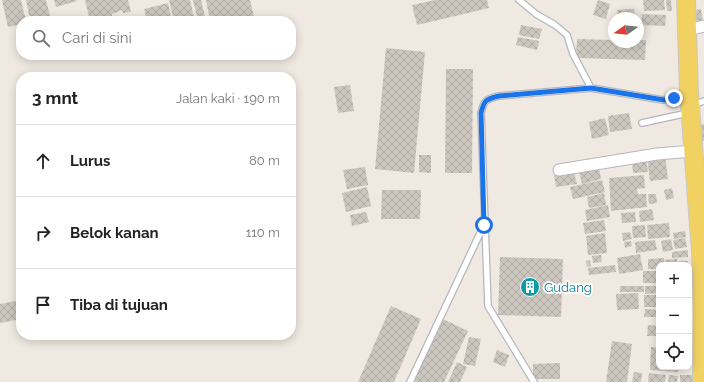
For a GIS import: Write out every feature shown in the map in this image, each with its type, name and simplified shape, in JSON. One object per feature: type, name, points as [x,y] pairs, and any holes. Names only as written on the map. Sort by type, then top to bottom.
[{"type":"main road","points":[[686,0],[696,28],[693,103],[702,245],[702,382]]},
{"type":"street","points":[[559,170],[657,154],[697,159]]},
{"type":"lane","points":[[519,0],[536,14],[555,25],[567,35],[573,54],[591,88]]},
{"type":"lane","points":[[534,382],[488,306],[481,113],[483,103],[489,98],[499,96],[591,88],[664,100],[674,98],[693,103]]},
{"type":"lane","points":[[642,123],[693,103]]},
{"type":"lane","points":[[410,382],[484,225]]},
{"type":"building","points":[[2,0],[21,0],[25,16],[16,16],[16,25],[8,27]]},
{"type":"building","points":[[26,0],[46,0],[50,16],[29,16]]},
{"type":"building","points":[[54,0],[76,0],[77,1],[56,7]]},
{"type":"building","points":[[85,0],[128,0],[131,12],[123,13],[122,10],[112,14],[112,16],[89,16]]},
{"type":"building","points":[[169,0],[190,0],[194,16],[173,16]]},
{"type":"building","points":[[193,0],[201,0],[205,16],[197,16]]},
{"type":"building","points":[[206,0],[250,0],[254,16],[209,16]]},
{"type":"building","points":[[435,0],[487,0],[489,8],[417,25],[412,5]]},
{"type":"building","points":[[598,0],[610,4],[606,19],[593,15]]},
{"type":"building","points":[[643,0],[664,0],[665,10],[644,11]]},
{"type":"building","points":[[666,0],[671,0],[672,11],[667,11]]},
{"type":"building","points":[[168,3],[171,16],[146,16],[144,9]]},
{"type":"building","points":[[634,9],[634,12],[617,12],[617,10]]},
{"type":"building","points":[[701,9],[703,23],[694,25],[691,11]]},
{"type":"building","points":[[644,14],[666,15],[665,26],[644,25]]},
{"type":"building","points":[[521,25],[542,29],[539,39],[519,35]]},
{"type":"building","points":[[518,37],[539,41],[537,50],[516,45]]},
{"type":"building","points":[[577,39],[608,40],[608,48],[644,48],[644,40],[646,40],[645,60],[576,58]]},
{"type":"building","points":[[386,48],[425,52],[414,173],[375,169]]},
{"type":"building","points":[[446,69],[473,69],[472,173],[445,173]]},
{"type":"building","points":[[350,85],[354,111],[338,113],[334,87]]},
{"type":"building","points":[[629,113],[632,129],[610,132],[608,116]]},
{"type":"building","points":[[605,118],[609,135],[592,139],[589,122]]},
{"type":"building","points":[[704,124],[704,141],[700,142],[696,126]]},
{"type":"building","points":[[419,155],[431,155],[431,173],[419,172]]},
{"type":"building","points":[[665,155],[668,179],[650,181],[647,157]]},
{"type":"building","points":[[646,159],[648,172],[633,173],[632,161]]},
{"type":"building","points":[[365,167],[368,185],[347,189],[343,170]]},
{"type":"building","points":[[599,168],[601,179],[582,184],[579,173]]},
{"type":"building","points":[[574,172],[577,184],[556,187],[554,175]]},
{"type":"building","points":[[644,175],[645,188],[637,189],[638,194],[646,194],[647,207],[611,211],[609,178]]},
{"type":"building","points":[[602,180],[605,192],[573,199],[570,187]]},
{"type":"building","points":[[367,187],[371,206],[346,212],[342,193]]},
{"type":"building","points":[[672,188],[674,198],[666,200],[664,190]]},
{"type":"building","points":[[382,190],[421,190],[420,219],[381,219]]},
{"type":"building","points":[[604,193],[606,205],[589,208],[587,197]]},
{"type":"building","points":[[648,194],[656,194],[657,203],[649,204]]},
{"type":"building","points":[[608,205],[610,217],[587,221],[585,210]]},
{"type":"building","points":[[652,209],[654,220],[640,222],[639,211]]},
{"type":"building","points":[[366,212],[369,222],[352,226],[350,215]]},
{"type":"building","points":[[635,212],[636,222],[622,223],[621,213]]},
{"type":"building","points":[[604,220],[606,231],[585,234],[583,223]]},
{"type":"building","points":[[669,223],[670,237],[648,239],[647,225]]},
{"type":"building","points":[[645,225],[646,237],[633,238],[632,226]]},
{"type":"building","points":[[685,231],[686,237],[674,239],[673,233]]},
{"type":"building","points":[[630,232],[632,239],[623,241],[622,233]]},
{"type":"building","points":[[605,233],[607,253],[588,255],[586,236]]},
{"type":"building","points":[[685,238],[687,247],[675,249],[673,240]]},
{"type":"building","points":[[671,239],[673,250],[663,252],[661,241]]},
{"type":"building","points":[[655,240],[657,250],[636,253],[635,242]]},
{"type":"building","points":[[631,241],[632,246],[625,248],[624,242]]},
{"type":"building","points":[[688,250],[688,257],[672,258],[672,252]]},
{"type":"building","points":[[640,254],[643,270],[619,274],[617,258]]},
{"type":"building","points":[[601,255],[602,262],[593,263],[592,256]]},
{"type":"building","name":"Gudang","points":[[500,257],[563,259],[561,317],[498,315]]},
{"type":"building","points":[[664,258],[665,262],[656,262],[656,269],[648,269],[648,259]]},
{"type":"building","points":[[677,259],[677,262],[665,262],[665,260]]},
{"type":"building","points":[[590,260],[591,266],[587,267],[586,261]]},
{"type":"building","points":[[615,265],[616,272],[589,275],[588,268]]},
{"type":"building","points":[[643,271],[656,271],[656,283],[643,283]]},
{"type":"building","points":[[620,286],[644,286],[644,292],[620,292]]},
{"type":"building","points":[[645,286],[656,286],[656,293],[645,294]]},
{"type":"building","points":[[638,293],[639,309],[617,310],[616,294]]},
{"type":"building","points":[[644,295],[656,295],[656,307],[644,307]]},
{"type":"building","points":[[16,301],[16,320],[0,323],[0,304]]},
{"type":"building","points":[[391,306],[421,319],[394,382],[358,382]]},
{"type":"building","points":[[645,309],[656,310],[656,317],[644,317]]},
{"type":"building","points":[[441,318],[468,331],[444,382],[412,382]]},
{"type":"building","points":[[648,325],[656,326],[656,336],[647,336]]},
{"type":"building","points":[[469,337],[481,339],[475,366],[463,364]]},
{"type":"building","points":[[612,341],[632,344],[627,382],[606,382]]},
{"type":"building","points":[[651,347],[656,348],[656,370],[678,370],[678,372],[650,370]]},
{"type":"building","points":[[497,350],[509,355],[505,367],[493,362]]},
{"type":"building","points":[[457,362],[467,367],[460,382],[448,382]]},
{"type":"building","points":[[560,363],[560,379],[533,379],[533,364]]},
{"type":"building","points":[[634,372],[642,373],[641,382],[632,382]]},
{"type":"building","points":[[649,373],[666,375],[665,382],[648,382]]},
{"type":"building","points":[[669,375],[678,376],[677,382],[668,382]]},
{"type":"building","points":[[680,375],[692,375],[693,382],[680,382]]},
{"type":"place","name":"Gudang","points":[[530,287]]},
{"type":"route","points":[[484,225],[481,113],[483,103],[489,98],[591,88],[639,97],[664,100],[674,98]]}]
